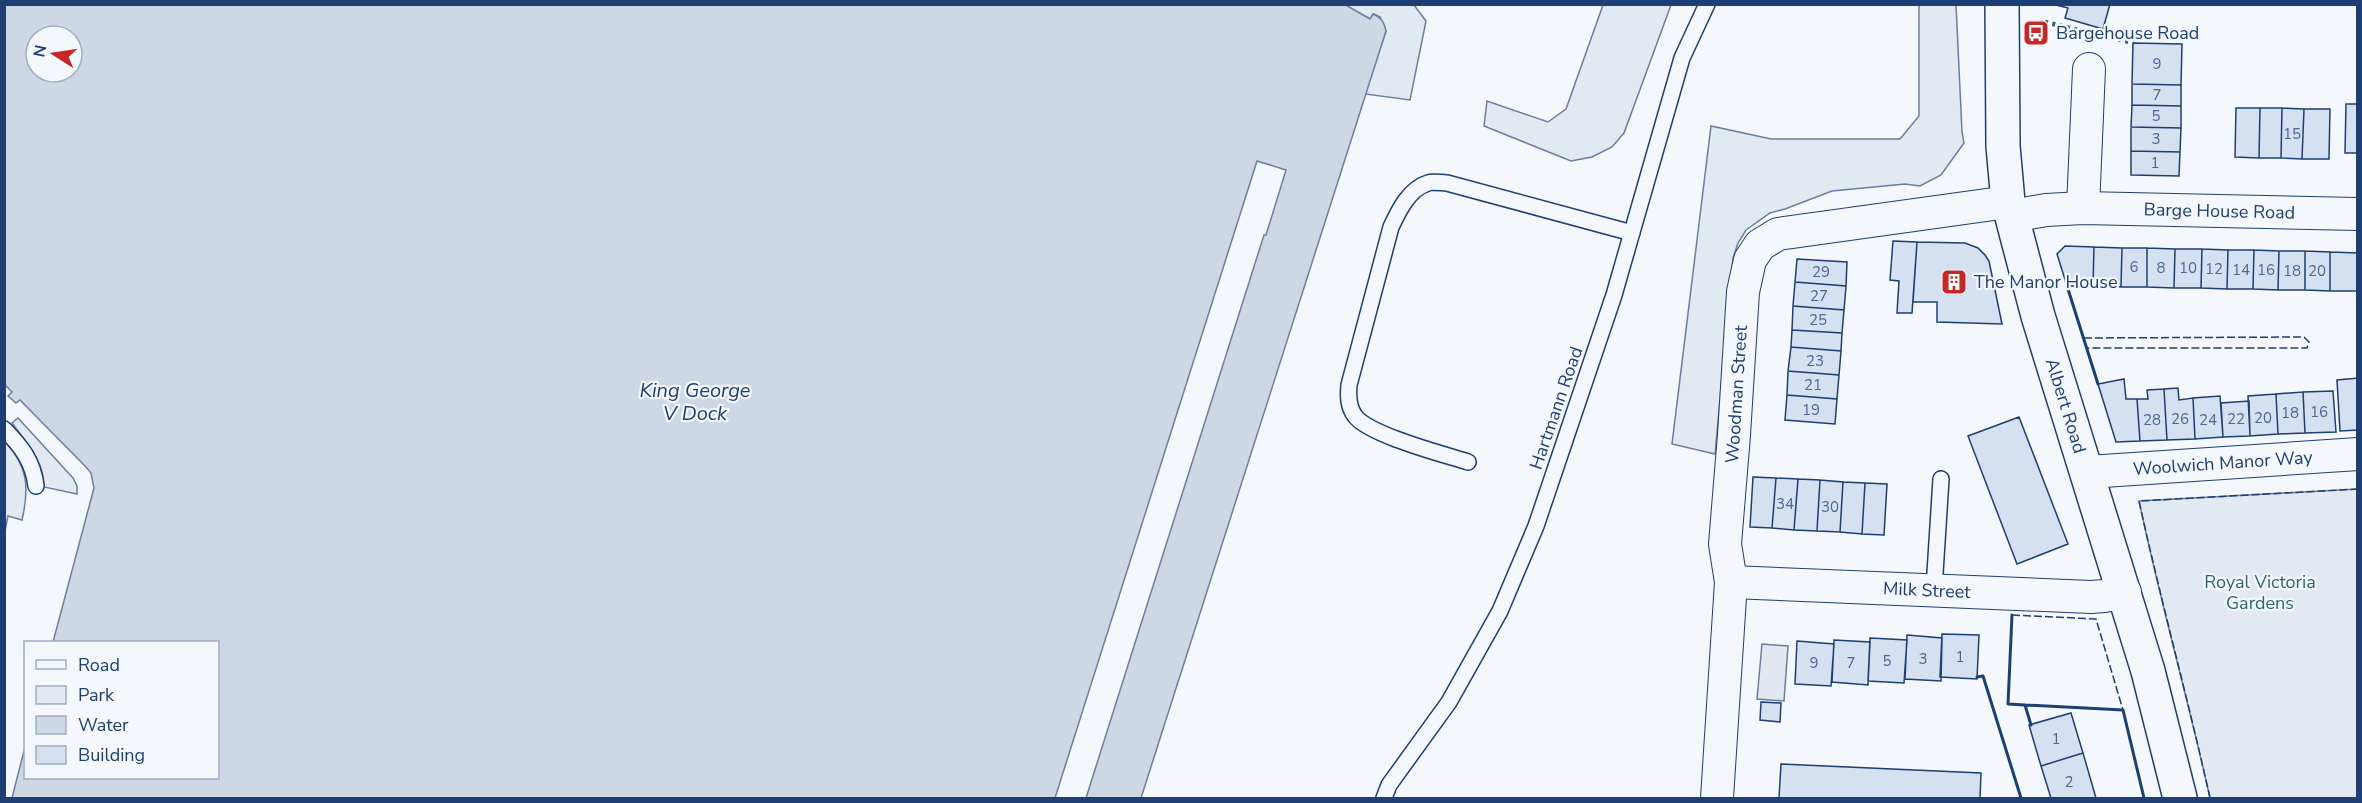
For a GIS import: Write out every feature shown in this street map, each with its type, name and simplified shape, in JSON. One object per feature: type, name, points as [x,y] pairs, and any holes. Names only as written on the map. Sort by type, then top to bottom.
[{"type":"highway","name":"Albert Road","points":[[2002,4],[2002,146],[2010,209],[2038,316],[2148,671],[2180,798]]},
{"type":"street","points":[[2083,208],[2089,69]]},
{"type":"street","name":"Barge House Road","points":[[2010,209],[2083,208],[2358,214]]},
{"type":"street","name":"Woodman Street","points":[[1717,798],[1731,582],[1725,544],[1743,292],[1750,260],[1760,245],[1778,234],[2010,209]]},
{"type":"street","name":"Woolwich Manor Way","points":[[2088,472],[2358,454]]},
{"type":"street","name":"Milk Street","points":[[1731,582],[2091,597],[2125,592]]},
{"type":"lane","name":"Hartmann Road","points":[[1384,798],[1389,785],[1449,702],[1500,611],[1536,526],[1614,295],[1682,58],[1707,4]]},
{"type":"lane","points":[[1468,462],[1416,446],[1369,427],[1355,417],[1348,401],[1348,385],[1391,227],[1408,197],[1429,182],[1447,183],[1632,233]]},
{"type":"lane","points":[[4,429],[29,458],[36,486]]},
{"type":"lane","points":[[1934,589],[1941,479]]},
{"type":"green space","points":[[1344,5],[1414,5],[1426,21],[1410,100],[1365,94],[1386,31],[1380,17],[1374,14],[1370,19]]},
{"type":"green space","points":[[1603,5],[1671,5],[1624,133],[1612,147],[1592,157],[1571,161],[1484,126],[1487,101],[1548,122],[1566,109]]},
{"type":"green space","points":[[1919,5],[1956,5],[1964,143],[1941,175],[1920,186],[1905,184],[1832,191],[1770,213],[1746,230],[1733,258],[1715,454],[1672,444],[1711,126],[1771,139],[1900,139],[1919,116]]},
{"type":"green space","points":[[18,418],[73,478],[77,486],[77,494],[44,487],[38,461],[12,423]]},
{"type":"green space","points":[[5,440],[22,468],[26,497],[22,520],[8,516],[5,531]]},
{"type":"green space","name":"Royal Victoria Gardens","points":[[2357,489],[2357,798],[2210,798],[2139,501]]},
{"type":"shaded area","points":[[1762,644],[1788,646],[1784,701],[1757,699]]},
{"type":"water","name":"King George V Dock","points":[[1344,4],[1370,19],[1373,14],[1379,17],[1386,31],[1141,798],[12,798],[24,751],[24,779],[219,779],[219,641],[53,641],[94,488],[91,473],[20,400],[16,403],[8,396],[12,392],[5,385],[4,5]]},
{"type":"pier","points":[[1257,161],[1286,170],[1266,235],[1264,235],[1086,798],[1055,798]]},
{"type":"building","points":[[2110,4],[2103,29],[2065,18],[2068,8],[2056,5]]},
{"type":"building","points":[[2133,43],[2182,44],[2181,85],[2132,84]]},
{"type":"building","points":[[2132,84],[2181,85],[2181,106],[2132,105]]},
{"type":"building","points":[[2346,104],[2358,104],[2358,153],[2345,153]]},
{"type":"building","points":[[2132,105],[2181,106],[2181,128],[2131,127]]},
{"type":"building","points":[[2236,108],[2260,108],[2259,158],[2235,157]]},
{"type":"building","points":[[2260,108],[2282,108],[2281,158],[2259,158]]},
{"type":"building","points":[[2282,108],[2304,109],[2302,159],[2281,158]]},
{"type":"building","points":[[2304,109],[2330,109],[2329,159],[2302,159]]},
{"type":"building","points":[[2131,127],[2181,128],[2180,152],[2131,151]]},
{"type":"building","points":[[2131,151],[2180,152],[2179,176],[2131,175]]},
{"type":"building","points":[[1893,241],[1917,242],[1912,313],[1897,313],[1899,281],[1890,280]]},
{"type":"building","name":"The Manor House","points":[[1917,242],[1965,243],[1978,248],[1989,261],[2002,324],[1937,322],[1937,302],[1913,302]]},
{"type":"building","points":[[2065,246],[2094,247],[2093,286],[2067,286],[2057,254]]},
{"type":"building","points":[[2094,247],[2122,248],[2121,287],[2093,286]]},
{"type":"building","points":[[2122,248],[2147,248],[2147,287],[2121,287]]},
{"type":"building","points":[[2147,248],[2175,249],[2174,288],[2147,287]]},
{"type":"building","points":[[2175,249],[2202,249],[2201,288],[2174,288]]},
{"type":"building","points":[[2202,249],[2228,250],[2227,289],[2201,288]]},
{"type":"building","points":[[2228,250],[2254,250],[2253,289],[2227,289]]},
{"type":"building","points":[[2254,250],[2279,251],[2278,290],[2253,289]]},
{"type":"building","points":[[2279,251],[2305,251],[2305,290],[2278,290]]},
{"type":"building","points":[[2305,251],[2330,252],[2330,291],[2305,290]]},
{"type":"building","points":[[2330,252],[2358,253],[2358,291],[2330,291]]},
{"type":"building","points":[[1797,259],[1847,262],[1846,286],[1795,282]]},
{"type":"building","points":[[1795,282],[1846,286],[1844,310],[1793,306]]},
{"type":"building","points":[[1793,306],[1844,310],[1842,333],[1792,330]]},
{"type":"building","points":[[1792,330],[1842,333],[1841,351],[1791,347]]},
{"type":"building","points":[[1791,347],[1841,351],[1839,375],[1788,371]]},
{"type":"building","points":[[1788,371],[1839,375],[1837,399],[1787,395]]},
{"type":"building","points":[[2358,378],[2358,430],[2340,431],[2337,380]]},
{"type":"building","points":[[2124,379],[2126,399],[2137,399],[2140,441],[2116,442],[2098,384]]},
{"type":"building","points":[[2178,388],[2179,400],[2193,398],[2195,439],[2167,440],[2164,389]]},
{"type":"building","points":[[2164,389],[2167,440],[2140,441],[2137,399],[2148,399],[2147,390]]},
{"type":"building","points":[[2333,391],[2336,432],[2305,433],[2303,392]]},
{"type":"building","points":[[2303,392],[2305,433],[2278,434],[2276,394]]},
{"type":"building","points":[[2276,394],[2278,434],[2250,436],[2248,396]]},
{"type":"building","points":[[1787,395],[1837,399],[1835,424],[1785,420]]},
{"type":"building","points":[[2220,396],[2223,437],[2195,439],[2193,398]]},
{"type":"building","points":[[2249,401],[2250,436],[2223,437],[2221,403]]},
{"type":"building","points":[[2019,417],[2068,544],[2017,564],[1968,436]]},
{"type":"building","points":[[1753,477],[1776,478],[1772,528],[1750,527]]},
{"type":"building","points":[[1776,478],[1798,479],[1794,530],[1772,528]]},
{"type":"building","points":[[1798,479],[1820,480],[1817,531],[1794,530]]},
{"type":"building","points":[[1820,480],[1843,482],[1840,532],[1817,531]]},
{"type":"building","points":[[1843,482],[1865,483],[1862,534],[1840,532]]},
{"type":"building","points":[[1865,483],[1887,484],[1884,535],[1862,534]]},
{"type":"building","points":[[1942,634],[1979,635],[1977,679],[1940,677]]},
{"type":"building","points":[[1907,635],[1942,638],[1941,681],[1905,679]]},
{"type":"building","points":[[1870,638],[1907,640],[1904,683],[1868,681]]},
{"type":"building","points":[[1834,640],[1870,642],[1868,685],[1832,682]]},
{"type":"building","points":[[1797,641],[1834,644],[1831,686],[1795,684]]},
{"type":"building","points":[[1761,702],[1781,703],[1780,722],[1760,720]]},
{"type":"building","points":[[2071,713],[2083,753],[2041,766],[2029,725]]},
{"type":"building","points":[[2083,753],[2096,798],[2051,798],[2041,766]]},
{"type":"building","points":[[1781,764],[1981,773],[1980,798],[1779,798]]},
{"type":"hedge","points":[[2045,22],[2133,43]]},
{"type":"fence","points":[[2084,338],[2304,337],[2309,342],[2307,348],[2087,348]]},
{"type":"fence","points":[[2210,798],[2139,501],[2358,489]]},
{"type":"fence","points":[[2012,615],[2096,619],[2123,710]]},
{"type":"wall","points":[[2067,286],[2098,384]]},
{"type":"wall","points":[[2012,615],[2008,704],[2025,705]]},
{"type":"wall","points":[[1977,677],[1983,676],[2021,798]]},
{"type":"wall","points":[[2031,725],[2025,705],[2123,710],[2144,798]]},
{"type":"place","name":"Bargehouse Road","points":[[2036,33]]},
{"type":"place","name":"The Manor House","points":[[1954,282]]}]
